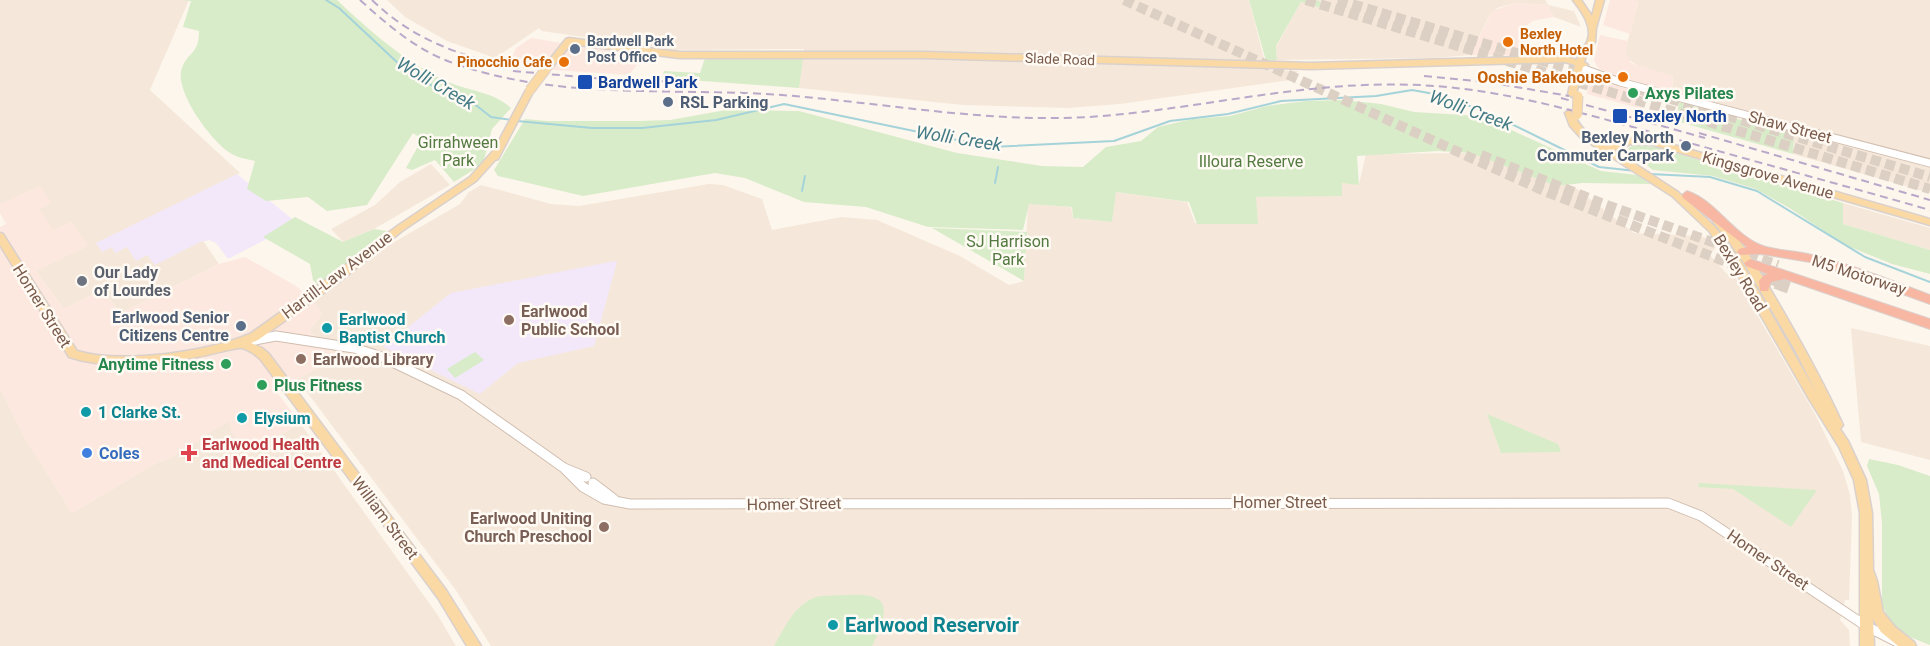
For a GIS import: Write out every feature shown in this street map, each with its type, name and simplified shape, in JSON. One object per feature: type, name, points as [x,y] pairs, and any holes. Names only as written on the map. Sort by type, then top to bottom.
[{"type":"highway","points":[[1687,195],[1747,243],[1767,251],[1827,263],[1930,300]]},
{"type":"highway","points":[[1739,258],[1767,251]]},
{"type":"highway","points":[[1739,258],[1807,284],[1930,324]]},
{"type":"highway","name":"M5 Motorway","points":[[1778,265],[1930,316]]},
{"type":"highway","points":[[1764,288],[1765,280],[1771,277],[1807,284]]},
{"type":"highway","name":"M5 Motorway","points":[[1790,286],[1930,332]]},
{"type":"main road","name":"Bexley Road","points":[[1572,0],[1583,7],[1593,27],[1591,42],[1587,47]]},
{"type":"main road","points":[[1583,7],[1597,5],[1599,1]]},
{"type":"main road","points":[[1593,27],[1599,1]]},
{"type":"main road","name":"Bexley Road","points":[[1583,7],[1588,54],[1582,66],[1575,95],[1572,122],[1578,130],[1638,167],[1663,179],[1710,214],[1730,241],[1807,386],[1843,442]]},
{"type":"main road","name":"Slade Road","points":[[569,41],[657,54],[693,56],[924,55],[1310,66],[1553,61],[1582,66]]},
{"type":"main road","name":"Hartill-Law Avenue","points":[[243,344],[335,279],[399,229],[478,176],[497,152],[530,90],[569,41]]},
{"type":"main road","name":"Kingsgrove Avenue","points":[[1609,149],[1634,140],[1653,142],[1930,222]]},
{"type":"main road","name":"Bexley Road","points":[[1638,167],[1692,208],[1764,288],[1820,386],[1860,480],[1864,496],[1867,646]]},
{"type":"main road","name":"Homer Street","points":[[0,237],[69,350],[76,356],[94,360],[124,360],[188,354],[243,344]]},
{"type":"main road","name":"William Street","points":[[243,344],[258,351],[270,364],[442,594],[474,646]]},
{"type":"main road","points":[[1866,568],[1873,583],[1879,619],[1907,646]]},
{"type":"street","name":"Shaw Street","points":[[1582,66],[1616,81],[1930,163]]},
{"type":"street","name":"Homer Street","points":[[243,344],[276,336],[354,348],[377,355],[461,395],[587,483],[604,499],[630,504],[1659,502],[1684,508],[1701,516],[1866,626],[1907,646]]},
{"type":"shaded area","points":[[0,0],[189,0],[150,90],[240,173],[206,190],[201,238],[219,264],[121,313],[102,290],[68,307],[62,307],[36,271],[0,213]]},
{"type":"shaded area","points":[[387,0],[1249,0],[1267,70],[1298,71],[1290,80],[1120,104],[1068,108],[963,105],[799,88],[804,49],[672,50],[542,31],[539,28],[495,58],[447,41],[405,17]]},
{"type":"shaded area","points":[[1315,0],[1545,0],[1548,5],[1574,11],[1581,27],[1554,17],[1547,5],[1515,3],[1497,8],[1489,16],[1470,55],[1435,58],[1277,60],[1276,47],[1301,2],[1329,10],[1331,5]]},
{"type":"shaded area","points":[[1610,0],[1638,2],[1630,34],[1603,25]]},
{"type":"shaded area","points":[[1633,0],[1930,0],[1930,193],[1793,154],[1795,124],[1672,91],[1673,76],[1642,68],[1626,58],[1625,51],[1638,3]]},
{"type":"shaded area","points":[[1515,3],[1547,5],[1554,17],[1532,21],[1522,30],[1535,56],[1470,55],[1492,11]]},
{"type":"shaded area","points":[[1600,35],[1628,41],[1625,51],[1631,63],[1673,76],[1672,91],[1612,75],[1598,68],[1594,60]]},
{"type":"shaded area","points":[[531,38],[644,56],[629,75],[540,69],[510,61],[516,48]]},
{"type":"shaded area","points":[[1594,80],[1644,93],[1642,109],[1587,94],[1590,81]]},
{"type":"shaded area","points":[[1471,153],[1577,189],[1634,233],[1701,236],[1711,241],[1716,247],[1710,255],[1726,273],[1735,277],[1815,414],[1843,471],[1850,495],[1852,517],[1849,600],[1845,600],[1840,620],[1849,630],[1850,646],[491,646],[455,589],[297,379],[338,356],[309,331],[322,314],[314,302],[384,248],[460,204],[469,192],[481,185],[551,204],[579,206],[709,184],[723,185],[762,199],[772,230],[841,217],[877,220],[960,256],[1009,285],[1024,281],[1028,203],[1071,207],[1073,218],[1112,222],[1115,192],[1187,202],[1195,223],[1254,224],[1256,197],[1342,195],[1342,183],[1359,184],[1366,154]]},
{"type":"shaded area","points":[[431,164],[450,185],[374,229],[343,242],[331,229],[375,205],[400,182]]},
{"type":"shaded area","points":[[237,174],[297,223],[228,259],[216,243],[209,240],[200,242],[155,265],[147,255],[136,261],[127,247],[115,253],[112,247],[102,252],[96,243]]},
{"type":"shaded area","points":[[40,186],[51,203],[39,209],[53,230],[72,222],[88,246],[36,271],[62,307],[68,307],[102,290],[121,313],[219,264],[245,257],[296,286],[314,302],[322,314],[309,331],[338,356],[276,391],[300,423],[248,454],[232,432],[229,421],[170,458],[156,463],[72,513],[23,435],[0,388],[0,227],[6,224],[0,213],[0,204]]},
{"type":"shaded area","points":[[1843,203],[1930,228],[1930,250],[1843,224]]},
{"type":"shaded area","name":"Earlwood Public School","points":[[617,262],[594,346],[518,363],[480,394],[383,347],[451,293]]},
{"type":"shaded area","points":[[1851,328],[1930,346],[1930,460],[1861,442]]},
{"type":"shaded area","points":[[0,388],[24,436],[72,513],[156,463],[170,458],[229,420],[248,454],[300,423],[437,614],[456,646],[0,646]]},
{"type":"green space","name":"Girrahween Park","points":[[181,0],[337,0],[376,35],[417,65],[448,82],[497,98],[511,108],[492,129],[483,164],[454,182],[435,160],[412,170],[406,168],[422,139],[413,133],[367,205],[327,211],[308,197],[266,201],[247,189],[255,161],[234,155],[215,139],[196,116],[183,89],[182,68],[197,45],[199,31],[183,27],[191,1]]},
{"type":"green space","points":[[1249,0],[1315,0],[1331,5],[1329,10],[1301,2],[1276,46],[1277,60],[1266,61]]},
{"type":"green space","points":[[705,58],[803,59],[799,88],[662,78],[664,71],[700,73]]},
{"type":"green space","name":"Illoura Reserve","points":[[1344,100],[1381,104],[1414,112],[1481,116],[1601,171],[1637,175],[1650,184],[1582,183],[1556,186],[1471,153],[1438,151],[1357,156],[1359,185],[1342,183],[1342,196],[1256,197],[1258,224],[1197,224],[1189,202],[1116,192],[1112,222],[1073,218],[1072,207],[1029,204],[1023,230],[928,227],[866,207],[804,202],[745,178],[715,173],[583,196],[498,176],[494,170],[525,119],[640,121],[670,120],[726,110],[799,111],[957,153],[1042,166],[1083,167],[1106,147],[1141,141],[1158,127],[1192,119],[1230,116],[1267,106],[1306,101]]},
{"type":"green space","points":[[1679,102],[1794,135],[1793,154],[1676,121]]},
{"type":"green space","points":[[1635,145],[1655,147],[1843,203],[1843,224],[1930,250],[1930,274],[1892,264],[1845,245],[1756,189],[1713,176],[1653,170],[1629,153],[1628,148]]},
{"type":"green space","points":[[295,217],[343,242],[374,229],[387,231],[317,284],[313,280],[310,264],[263,237]]},
{"type":"green space","name":"SJ Harrison Park","points":[[932,228],[1027,232],[1024,281]]},
{"type":"green space","points":[[475,352],[484,360],[455,378],[447,369]]},
{"type":"green space","points":[[1487,414],[1558,444],[1561,452],[1501,453]]},
{"type":"green space","points":[[1869,459],[1898,465],[1930,476],[1930,645],[1895,631],[1882,605],[1882,523],[1879,494],[1867,466]]},
{"type":"green space","points":[[1699,483],[1817,490],[1791,527],[1733,489],[1698,487]]},
{"type":"green space","points":[[865,595],[882,603],[884,612],[881,626],[872,646],[774,646],[798,609],[811,599],[820,596]]},
{"type":"waterway","name":"Wolli Creek","points":[[326,0],[339,8],[400,65],[434,87],[463,95],[491,117],[511,120]]},
{"type":"waterway","name":"Wolli Creek","points":[[517,121],[592,128],[642,128],[716,120],[784,104],[991,147],[1114,141],[1170,121],[1228,114],[1281,101],[1376,96],[1412,90],[1440,95],[1491,114],[1599,167],[1636,171]]},
{"type":"waterway","points":[[995,183],[998,167]]},
{"type":"waterway","name":"Wolli Creek","points":[[1650,174],[1710,177],[1757,191],[1865,257],[1930,282]]},
{"type":"waterway","points":[[802,191],[805,176]]},
{"type":"tunnel","points":[[1124,0],[1544,191],[1780,283]]},
{"type":"tunnel","points":[[1306,0],[1930,189]]},
{"type":"tunnel","points":[[1338,0],[1607,80]]},
{"type":"tunnel","points":[[1641,90],[1930,177]]},
{"type":"tunnel","points":[[1481,155],[1601,203],[1778,265]]},
{"type":"tunnel","points":[[1776,282],[1790,287]]},
{"type":"railway","points":[[360,0],[403,36],[440,58],[493,75],[534,83],[616,90],[782,95],[974,115],[1050,118],[1133,113],[1261,95],[1347,86],[1391,84],[1435,86],[1494,93],[1551,105],[1930,210]]},
{"type":"railway","points":[[372,0],[405,27],[441,46],[480,59],[522,69]]},
{"type":"railway","points":[[513,71],[627,81]]},
{"type":"railway","points":[[1424,76],[1487,82],[1569,96]]},
{"type":"railway","points":[[620,78],[674,82]]},
{"type":"railway","points":[[1561,98],[1705,138]]},
{"type":"railway","points":[[1699,133],[1930,200]]},
{"type":"place","name":"Bexley North Hotel","points":[[1508,42]]},
{"type":"place","name":"Bardwell Park Post Office","points":[[575,49]]},
{"type":"place","name":"Pinocchio Cafe","points":[[564,62]]},
{"type":"place","name":"Ooshie Bakehouse","points":[[1623,77]]},
{"type":"place","name":"Bardwell Park","points":[[585,82]]},
{"type":"place","name":"Axys Pilates","points":[[1633,93]]},
{"type":"place","name":"RSL Parking","points":[[668,102]]},
{"type":"place","name":"Bexley North","points":[[1620,116]]},
{"type":"place","name":"Bexley North Commuter Carpark","points":[[1686,146]]},
{"type":"place","name":"Our Lady of Lourdes","points":[[82,281]]},
{"type":"place","name":"Earlwood Public School","points":[[509,320]]},
{"type":"place","name":"Earlwood Senior Citizens Centre","points":[[241,326]]},
{"type":"place","name":"Earlwood Baptist Church","points":[[327,328]]},
{"type":"place","name":"Earlwood Library","points":[[301,359]]},
{"type":"place","name":"Anytime Fitness","points":[[226,364]]},
{"type":"place","name":"Plus Fitness","points":[[262,385]]},
{"type":"place","name":"1 Clarke St.","points":[[86,412]]},
{"type":"place","name":"Elysium","points":[[242,418]]},
{"type":"place","name":"Coles","points":[[87,453]]},
{"type":"place","name":"Earlwood Health and Medical Centre","points":[[189,453]]},
{"type":"place","name":"Earlwood Uniting Church Preschool","points":[[604,527]]},
{"type":"place","name":"Earlwood Reservoir","points":[[833,625]]}]
